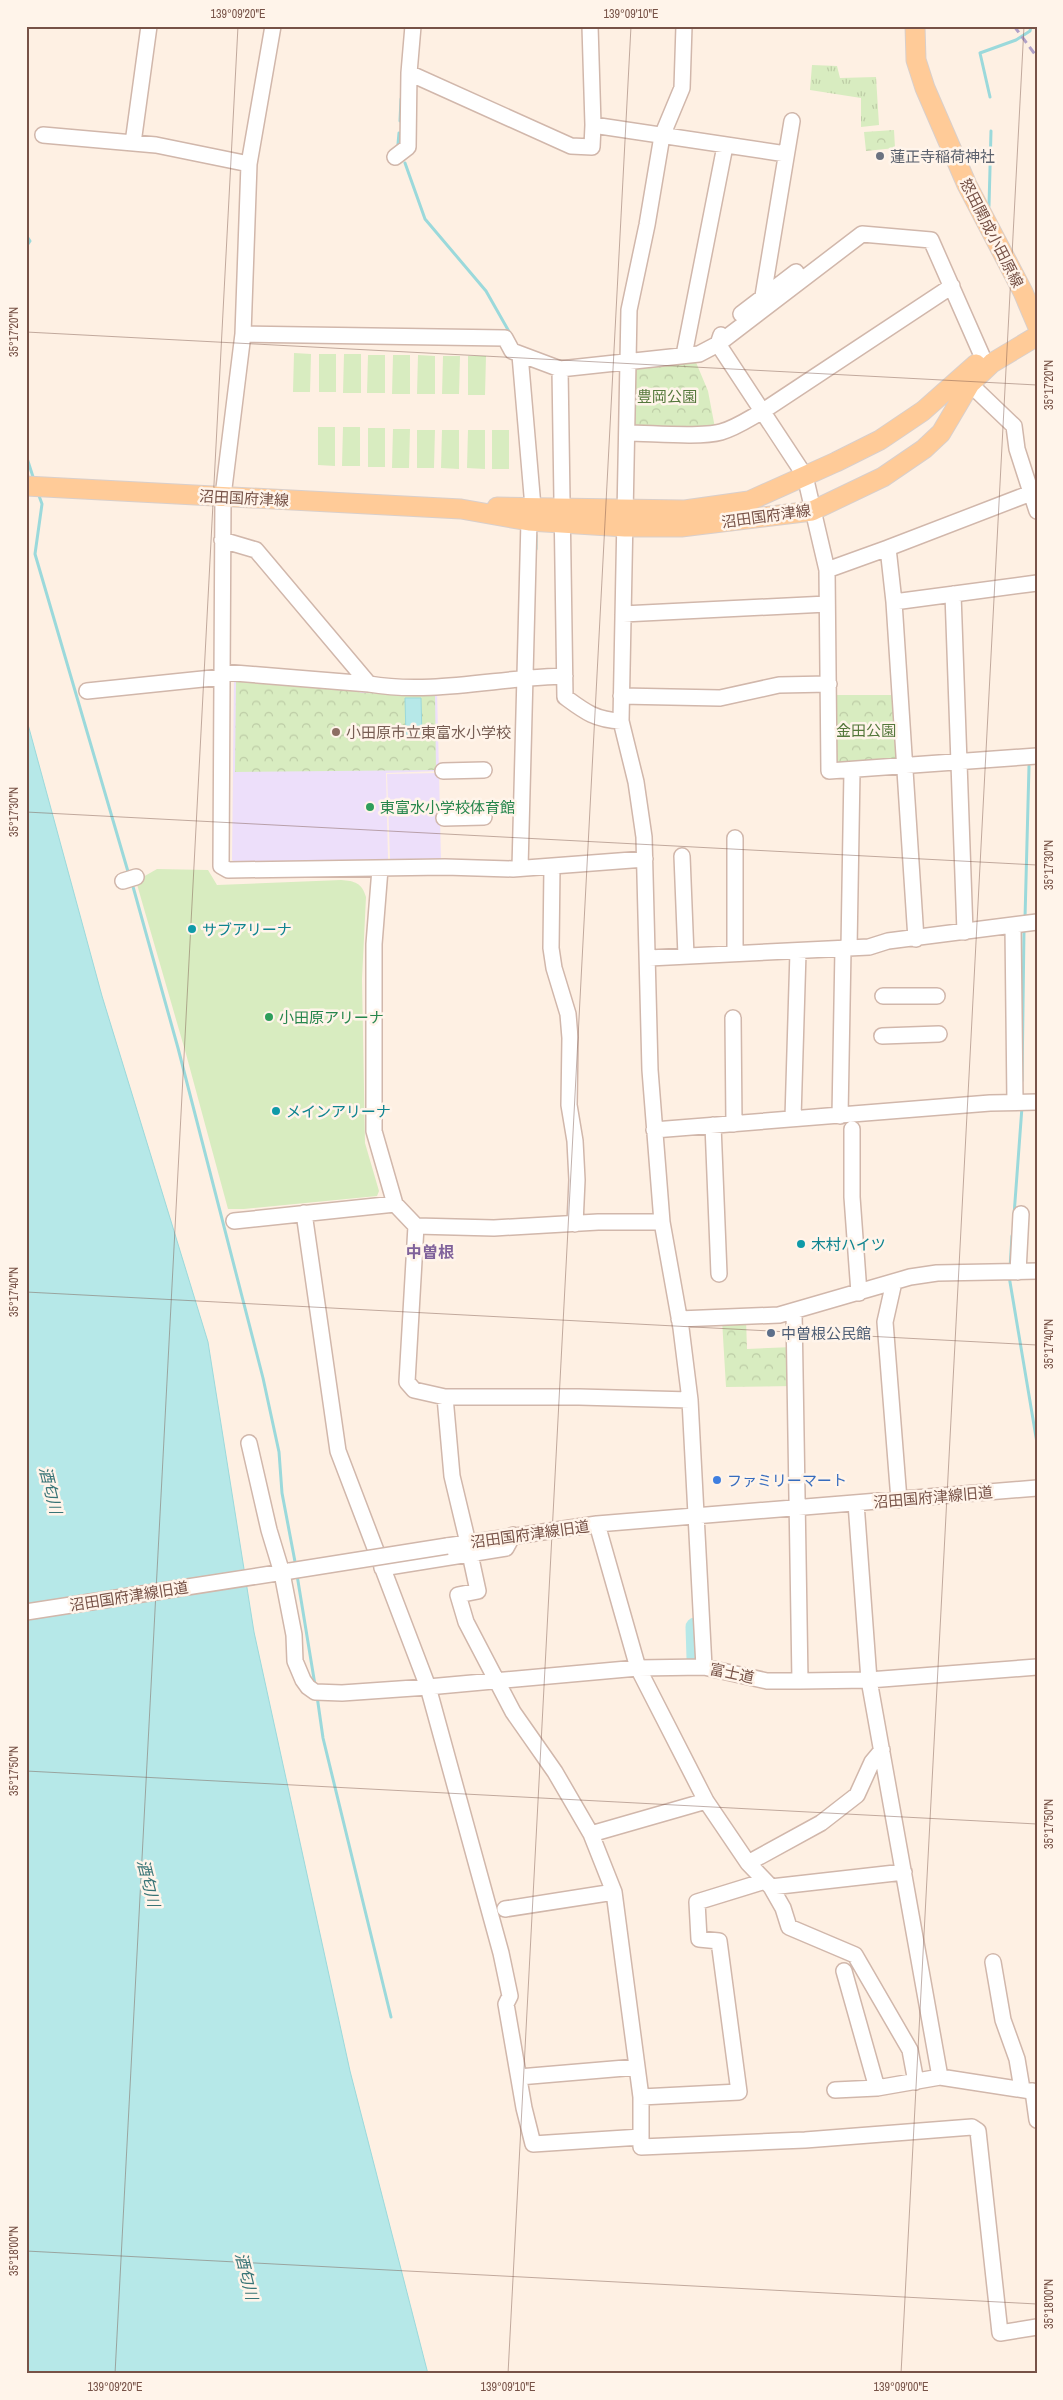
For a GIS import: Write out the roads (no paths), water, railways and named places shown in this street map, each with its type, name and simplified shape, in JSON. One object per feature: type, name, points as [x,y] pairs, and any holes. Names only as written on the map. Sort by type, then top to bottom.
[{"type":"main road","name":"怒田開成小田原線","points":[[915,26],[916,60],[925,88],[967,185],[1023,292],[1037,325]]},
{"type":"main road","name":"沼田国府津線","points":[[625,519],[749,501],[805,476],[880,440],[924,411],[983,358],[1006,342],[1022,335],[1037,335]]},
{"type":"main road","name":"沼田国府津線","points":[[26,486],[461,509],[530,520],[563,516],[625,519],[681,527],[812,511],[883,477],[924,449],[941,433],[970,384],[992,363],[1037,335]]},
{"type":"street","points":[[133,143],[149,26]]},
{"type":"street","points":[[273,26],[249,164],[243,334],[223,496],[221,866],[228,870],[380,869],[527,864],[552,867],[608,858],[645,859]]},
{"type":"street","points":[[400,153],[413,26]]},
{"type":"street","points":[[409,73],[571,146],[592,147],[590,26]]},
{"type":"street","points":[[684,26],[682,88],[662,136],[647,225],[629,310],[621,720],[636,782],[644,837],[650,1070],[654,1130],[662,1222],[679,1320],[690,1400],[704,1667]]},
{"type":"street","points":[[763,296],[792,120]]},
{"type":"street","points":[[593,126],[786,154]]},
{"type":"street","points":[[43,135],[156,144],[249,164]]},
{"type":"street","points":[[684,355],[725,146]]},
{"type":"street","points":[[718,344],[723,330],[763,296],[854,230]]},
{"type":"street","points":[[243,334],[506,338],[512,351],[560,369],[699,354],[718,344],[862,234],[931,240],[983,358]]},
{"type":"street","points":[[627,433],[720,432],[763,411],[952,286]]},
{"type":"street","points":[[718,344],[805,476],[826,570],[829,771],[852,771],[1037,756]]},
{"type":"street","points":[[520,355],[530,520],[531,678],[527,864]]},
{"type":"street","points":[[560,369],[564,697],[589,714],[607,720],[621,720]]},
{"type":"street","points":[[970,384],[1014,426],[1017,449],[1037,511]]},
{"type":"street","points":[[826,570],[1031,493]]},
{"type":"street","points":[[222,540],[256,550],[369,684]]},
{"type":"street","points":[[888,548],[894,602],[916,939]]},
{"type":"street","points":[[894,602],[1037,584]]},
{"type":"street","points":[[953,594],[965,932]]},
{"type":"street","points":[[623,614],[827,604]]},
{"type":"street","points":[[87,691],[222,675],[385,686],[440,685],[565,676]]},
{"type":"street","points":[[621,696],[720,698],[779,685],[829,684]]},
{"type":"street","points":[[527,864],[533,740]]},
{"type":"street","points":[[443,771],[484,770]]},
{"type":"street","points":[[840,1116],[852,771]]},
{"type":"street","points":[[444,818],[484,817]]},
{"type":"street","points":[[735,838],[735,953]]},
{"type":"street","points":[[682,856],[686,956]]},
{"type":"street","points":[[552,867],[550,948],[568,1014],[570,1038],[569,1105],[576,1160],[575,1224]]},
{"type":"street","points":[[380,869],[374,944],[374,1131],[395,1204],[416,1226],[494,1228],[662,1222]]},
{"type":"street","points":[[648,958],[846,949],[1024,925],[1024,1102],[654,1130]]},
{"type":"street","points":[[793,1118],[798,952]]},
{"type":"street","points":[[883,996],[937,996]]},
{"type":"street","points":[[733,1018],[734,1124]]},
{"type":"street","points":[[882,1036],[939,1034]]},
{"type":"street","points":[[713,1125],[719,1274]]},
{"type":"street","points":[[852,1128],[852,1197],[859,1293]]},
{"type":"street","points":[[234,1221],[395,1204]]},
{"type":"street","points":[[304,1213],[338,1451],[428,1687],[501,1953],[510,1996],[506,2004],[533,2144],[641,2137]]},
{"type":"street","points":[[1012,1273],[1022,1214]]},
{"type":"street","points":[[416,1226],[407,1382],[414,1390],[445,1397],[579,1397],[690,1400]]},
{"type":"street","points":[[679,1320],[779,1315],[894,1282],[936,1273],[1037,1272]]},
{"type":"street","points":[[894,1282],[885,1322],[899,1500]]},
{"type":"street","points":[[794,1312],[800,1681]]},
{"type":"street","points":[[445,1397],[452,1476],[478,1591],[458,1596],[466,1622],[513,1712],[555,1772],[592,1834],[614,1892],[638,2067],[641,2097],[641,2147],[805,2140],[972,2127],[978,2131],[1000,2333],[1037,2327]]},
{"type":"street","points":[[249,1443],[269,1530],[286,1572]]},
{"type":"street","name":"沼田国府津線旧道","points":[[26,1612],[447,1546],[469,1548],[513,1535],[597,1524],[1037,1488]]},
{"type":"street","points":[[856,1503],[869,1680],[940,2077]]},
{"type":"street","points":[[597,1524],[638,1668],[706,1801],[748,1863],[768,1884],[783,1908],[789,1927],[855,1955],[910,2050],[916,2082]]},
{"type":"street","points":[[382,1568],[469,1548]]},
{"type":"street","name":"富士道","points":[[286,1572],[294,1635],[295,1661],[308,1687],[315,1692],[336,1693],[428,1687],[638,1668],[704,1667],[767,1681],[800,1681],[869,1680],[1037,1667]]},
{"type":"street","points":[[748,1863],[821,1823],[857,1795],[872,1762],[882,1750]]},
{"type":"street","points":[[592,1834],[706,1801]]},
{"type":"street","points":[[641,2097],[739,2092],[719,1941],[698,1939],[696,1902],[768,1884],[904,1872]]},
{"type":"street","points":[[505,1909],[614,1892]]},
{"type":"street","points":[[993,1962],[1003,2020],[1031,2091],[1037,2120]]},
{"type":"street","points":[[844,1971],[877,2088]]},
{"type":"street","points":[[519,2077],[638,2067]]},
{"type":"street","points":[[835,2090],[877,2088],[940,2077],[1031,2091]]},
{"type":"water","points":[[405,698],[421,698],[422,737],[406,737]]},
{"type":"water","name":"酒匂川","points":[[26,717],[102,996],[208,1342],[254,1632],[350,2071],[428,2374],[28,2374],[26,2370]]},
{"type":"waterway","points":[[990,97],[980,53],[1016,40],[1030,31],[1031,26]]},
{"type":"waterway","points":[[400,121],[401,99]]},
{"type":"waterway","points":[[989,206],[991,131]]},
{"type":"waterway","points":[[398,144],[399,133]]},
{"type":"waterway","points":[[405,163],[425,219],[486,291],[511,335]]},
{"type":"waterway","points":[[26,235],[30,241],[26,247]]},
{"type":"waterway","points":[[26,455],[34,480]]},
{"type":"waterway","points":[[38,493],[42,504],[35,554],[129,875]]},
{"type":"waterway","points":[[536,535],[536,549]]},
{"type":"waterway","points":[[1025,918],[1029,766]]},
{"type":"waterway","points":[[132,883],[178,1048],[263,1378],[279,1452],[282,1493],[296,1567]]},
{"type":"waterway","points":[[1022,1081],[1024,929]]},
{"type":"waterway","points":[[1014,1215],[1022,1107]]},
{"type":"waterway","points":[[1010,1268],[1012,1236]]},
{"type":"waterway","points":[[1009,1276],[1037,1443]]},
{"type":"waterway","points":[[297,1575],[315,1685]]},
{"type":"waterway","points":[[695,1627],[696,1658]]},
{"type":"waterway","points":[[317,1696],[323,1738],[391,2017]]},
{"type":"railway","points":[[1014,26],[1037,57]]},
{"type":"place","name":"蓮正寺稲荷神社","points":[[880,156]]},
{"type":"place","name":"小田原市立東富水小学校","points":[[336,732]]},
{"type":"place","name":"東富水小学校体育館","points":[[370,807]]},
{"type":"place","name":"サブアリーナ","points":[[192,929]]},
{"type":"place","name":"小田原アリーナ","points":[[269,1017]]},
{"type":"place","name":"メインアリーナ","points":[[276,1111]]},
{"type":"place","name":"木村ハイツ","points":[[801,1244]]},
{"type":"place","name":"中曽根公民館","points":[[771,1333]]},
{"type":"place","name":"ファミリーマート","points":[[717,1480]]},
{"type":"district","name":"中曽根","points":[[430,1252]]},
{"type":"park label","name":"豊岡公園","points":[[667,396]]},
{"type":"park label","name":"金田公園","points":[[866,730]]}]
